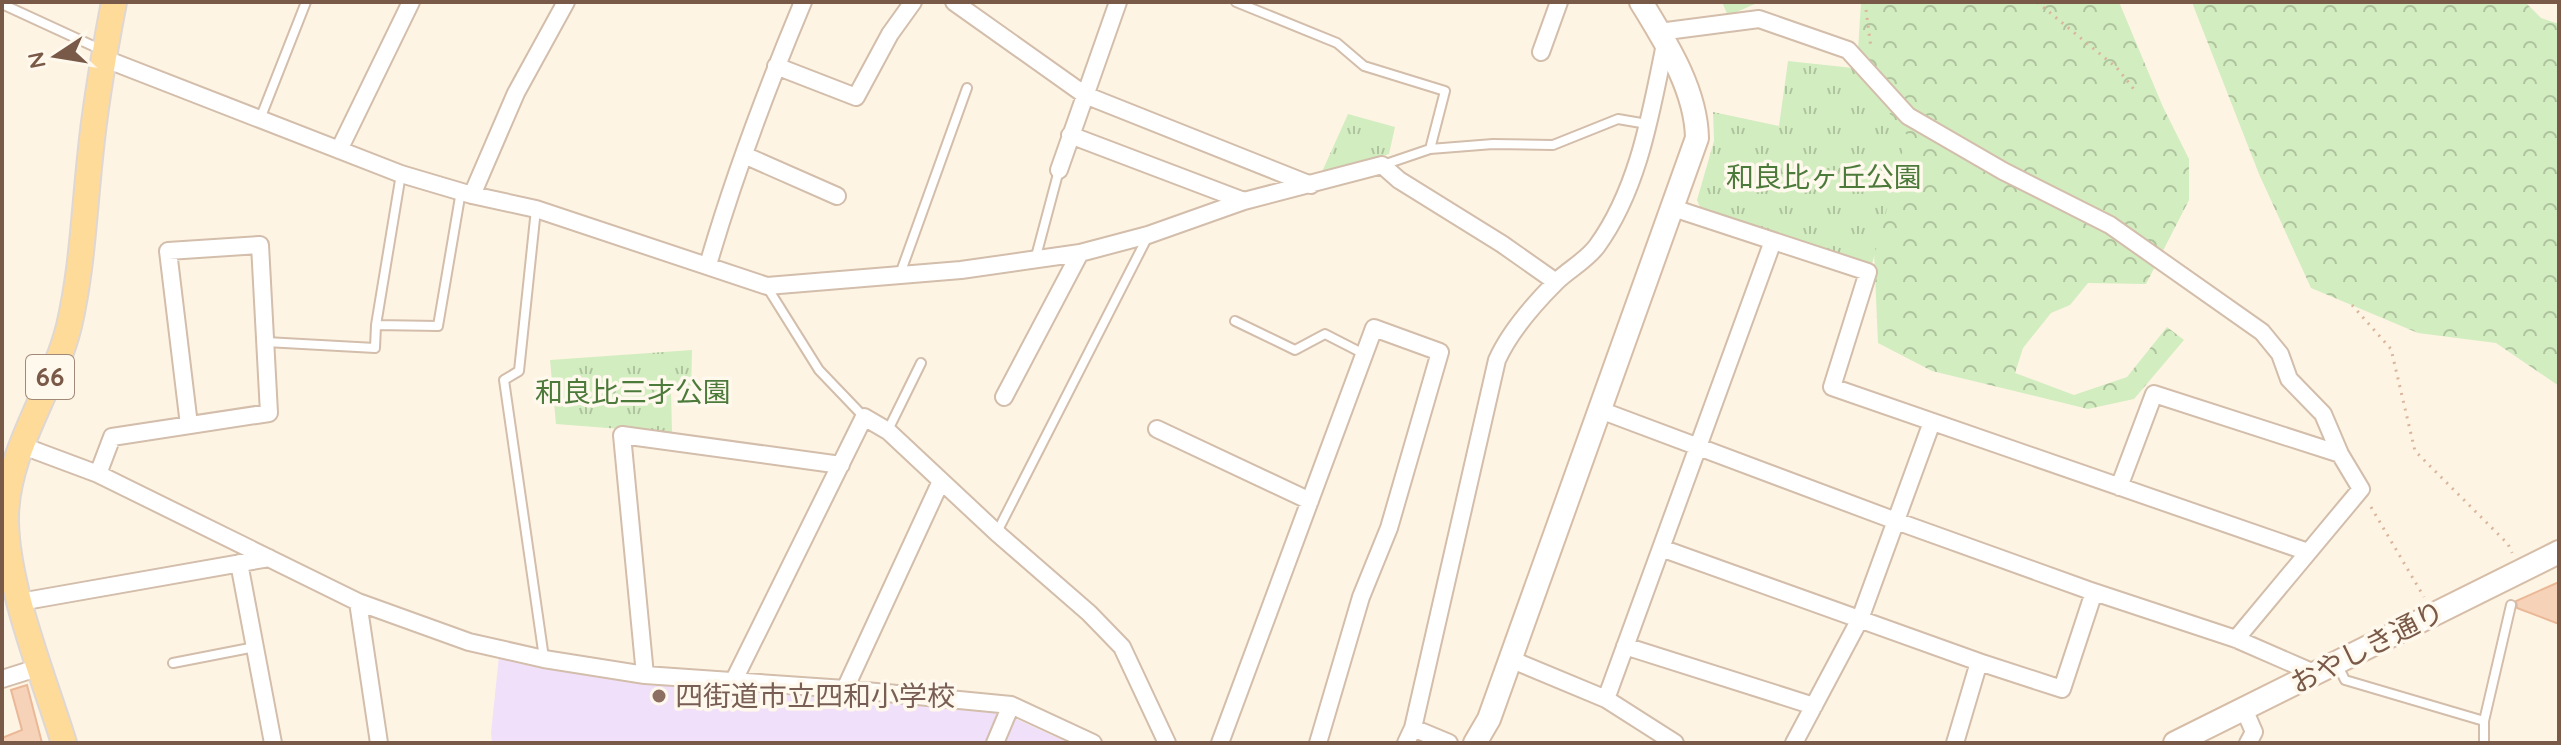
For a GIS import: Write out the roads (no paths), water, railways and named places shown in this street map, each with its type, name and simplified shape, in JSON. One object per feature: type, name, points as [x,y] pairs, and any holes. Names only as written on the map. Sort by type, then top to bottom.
[{"type":"main road","name":"66","points":[[64,743],[20,602],[5,534],[9,495],[23,446],[68,330],[77,292],[90,157],[114,2]]},
{"type":"street","points":[[339,150],[411,2]]},
{"type":"street","points":[[467,193],[516,93],[566,2]]},
{"type":"street","points":[[708,265],[776,66],[803,2]]},
{"type":"street","points":[[776,66],[856,97],[890,34],[913,2]]},
{"type":"street","points":[[954,2],[1085,95],[1311,185]]},
{"type":"street","points":[[1059,170],[1118,2]]},
{"type":"street","points":[[1541,52],[1559,2]]},
{"type":"street","points":[[1475,743],[1489,719],[1697,138],[1694,103],[1641,2]]},
{"type":"street","points":[[1662,38],[1759,19],[1848,50],[1908,116],[2003,171],[2110,225],[2262,332],[2280,354],[2289,379],[2323,414],[2340,454],[2361,489],[2236,639]]},
{"type":"street","points":[[1449,743],[1410,735],[1497,360],[1507,338],[1556,282],[1596,248],[1607,229],[1630,183],[1647,124],[1662,38]]},
{"type":"street","points":[[104,55],[401,174],[536,209],[767,286],[899,275],[1080,253],[1148,235],[1244,201],[1382,165],[1399,180],[1502,244],[1556,282]]},
{"type":"street","points":[[1070,135],[1244,201]]},
{"type":"street","points":[[744,155],[837,196]]},
{"type":"street","points":[[1673,208],[1868,272],[1832,387],[2308,552]]},
{"type":"street","points":[[1606,699],[1773,241]]},
{"type":"street","points":[[98,474],[112,437],[269,413],[260,245],[168,251],[189,425]]},
{"type":"street","points":[[1004,397],[1080,253]]},
{"type":"street","points":[[1220,743],[1374,328],[1440,352],[1389,528],[1361,597],[1318,743]]},
{"type":"street","points":[[2119,487],[2154,394],[2340,454]]},
{"type":"street","points":[[1600,410],[1896,521],[2236,639],[2314,673]]},
{"type":"street","points":[[733,682],[864,417],[888,431],[997,533],[1089,613],[1122,647],[1167,743]]},
{"type":"street","points":[[1794,743],[1860,619],[1932,422]]},
{"type":"street","points":[[1157,429],[1310,501]]},
{"type":"street","points":[[645,675],[622,435],[841,465]]},
{"type":"street","points":[[23,446],[98,474],[358,602],[469,642],[544,659],[645,675],[1011,705],[1093,743]]},
{"type":"street","points":[[845,689],[941,481]]},
{"type":"street","points":[[1661,548],[2062,689],[2094,592]]},
{"type":"street","name":"おやしき通り","points":[[2175,743],[2559,552]]},
{"type":"street","points":[[20,602],[269,558]]},
{"type":"street","points":[[239,563],[273,743]]},
{"type":"street","points":[[358,602],[379,743]]},
{"type":"street","points":[[1625,646],[1814,706]]},
{"type":"street","points":[[1510,659],[1606,699],[1675,743]]},
{"type":"street","points":[[1955,743],[1979,662]]},
{"type":"street","points":[[2,679],[40,667]]},
{"type":"street","points":[[995,743],[1011,705]]},
{"type":"street","points":[[2244,709],[2254,732],[2248,743]]},
{"type":"lane","points":[[260,119],[306,2]]},
{"type":"lane","points":[[1236,2],[1337,43],[1364,66],[1445,91],[1430,149]]},
{"type":"lane","points":[[2,4],[104,55]]},
{"type":"lane","points":[[899,275],[967,88]]},
{"type":"lane","points":[[1382,165],[1430,149],[1493,144],[1553,145],[1618,119],[1647,124]]},
{"type":"lane","points":[[1035,260],[1059,170]]},
{"type":"lane","points":[[265,342],[375,348],[376,325],[401,174]]},
{"type":"lane","points":[[376,325],[438,326],[467,193]]},
{"type":"lane","points":[[536,209],[519,371],[504,380],[544,659]]},
{"type":"lane","points":[[997,533],[1148,235]]},
{"type":"lane","points":[[767,286],[819,370],[864,417]]},
{"type":"lane","points":[[1235,321],[1295,350],[1325,334],[1364,354]]},
{"type":"lane","points":[[888,431],[921,363]]},
{"type":"lane","points":[[2484,743],[2484,721],[2511,605]]},
{"type":"lane","points":[[173,663],[255,647]]},
{"type":"lane","points":[[2336,662],[2345,680],[2484,721]]},
{"type":"place","name":"四街道市立四和小学校","points":[[659,696]]},
{"type":"park label","name":"和良比ヶ丘公園","points":[[1824,177]]},
{"type":"park label","name":"和良比三才公園","points":[[633,392]]}]
